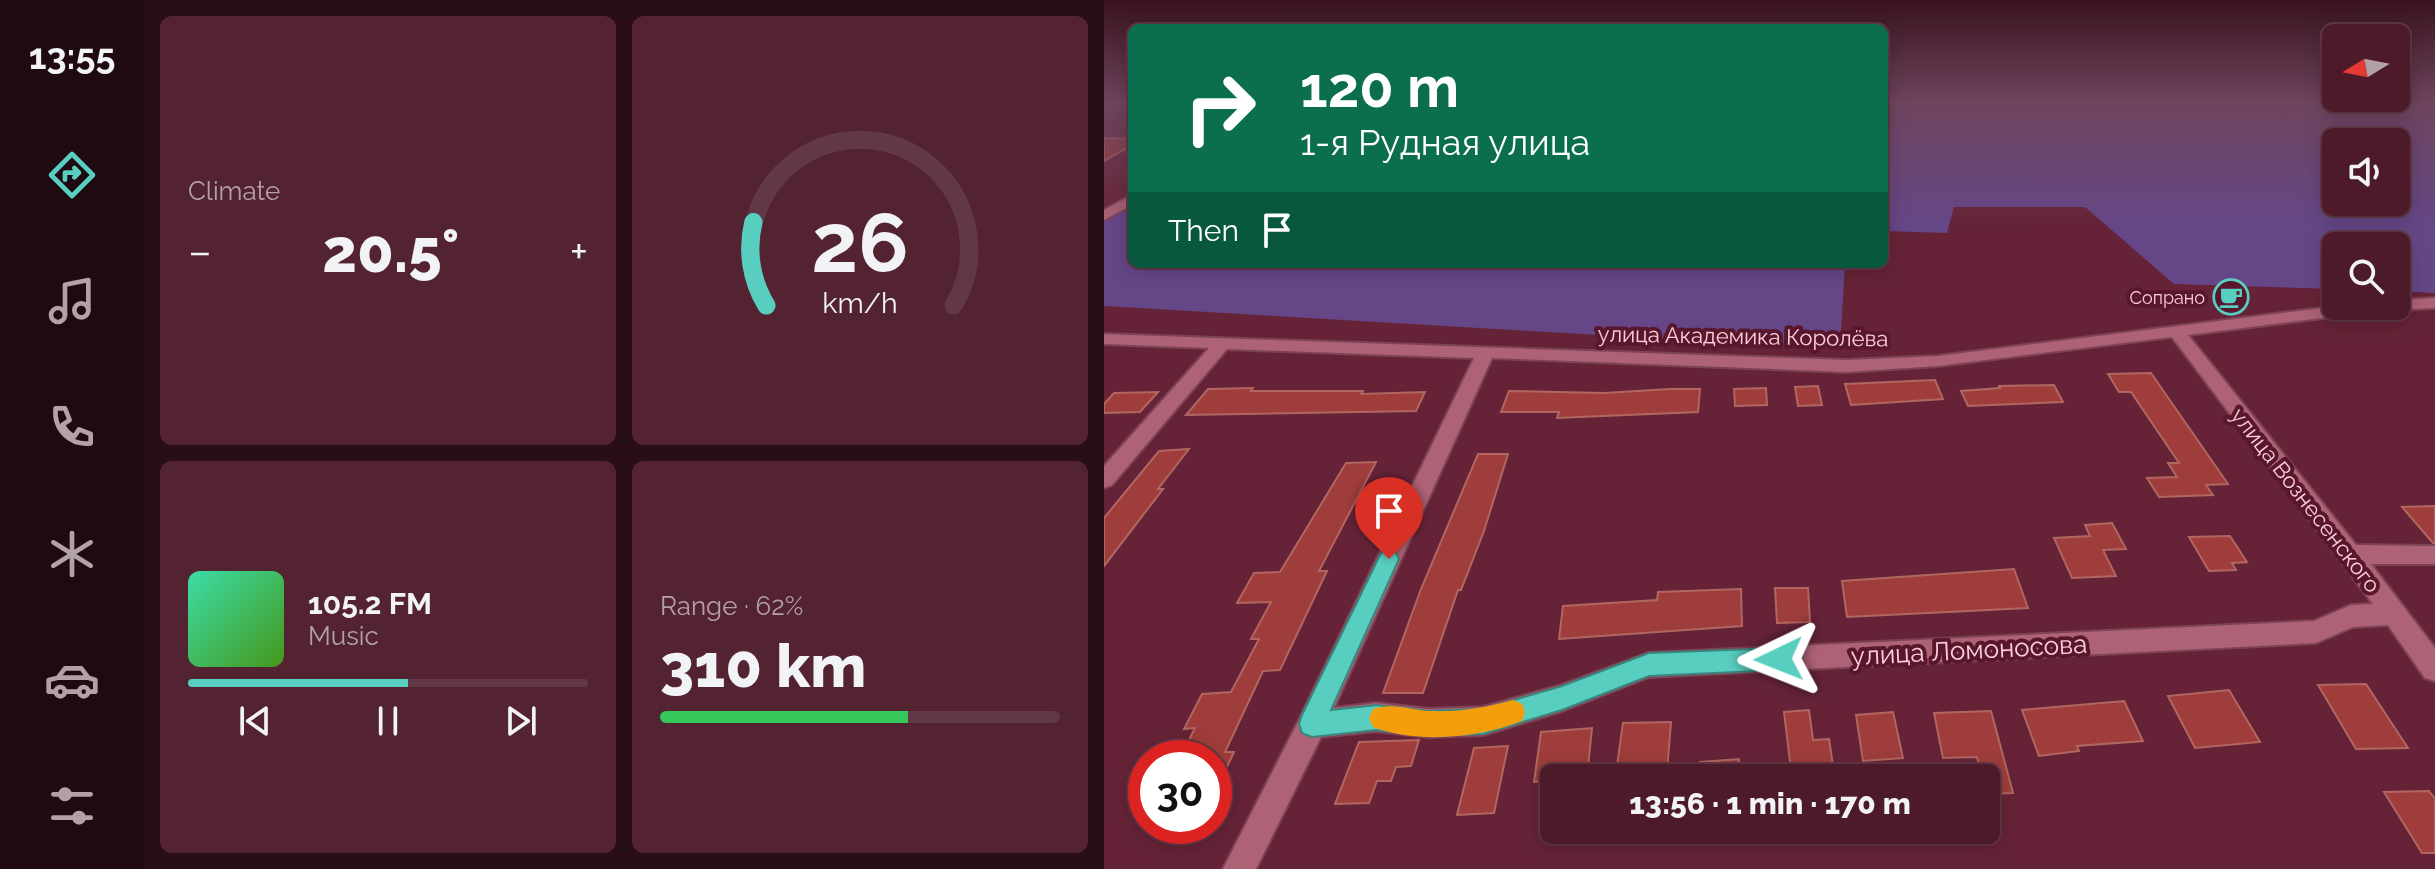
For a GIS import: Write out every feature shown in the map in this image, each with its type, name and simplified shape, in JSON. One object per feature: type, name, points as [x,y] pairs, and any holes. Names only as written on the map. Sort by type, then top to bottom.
[{"type":"street","points":[[1104,216],[1128,201]]},
{"type":"street","points":[[2410,304],[2435,303]]},
{"type":"street","name":"улица Академика Королёва","points":[[1104,339],[1806,365],[1883,365],[1938,361],[2322,313]]},
{"type":"street","name":"улица Вознесенского","points":[[2176,331],[2350,554],[2435,669]]},
{"type":"street","points":[[1104,480],[1222,344]]},
{"type":"street","points":[[1239,869],[1312,724],[1486,352]]},
{"type":"street","points":[[2350,554],[2435,555]]},
{"type":"street","name":"улица Ломоносова","points":[[1312,724],[1376,717],[1429,723],[1483,721],[1562,698],[1649,665],[2316,632],[2351,616],[2394,614]]},
{"type":"shaded area","points":[[1888,144],[2322,144],[2322,216],[2410,216],[2410,144],[2435,144],[2435,293],[2410,292],[2410,232],[2322,232],[2322,289],[2174,284],[2085,207],[1954,207],[1947,233],[1888,231]]},
{"type":"shaded area","points":[[1128,202],[1128,268],[1845,268],[1840,349],[1104,306],[1104,217]]},
{"type":"building","points":[[1104,144],[1128,144],[1128,147],[1104,161]]},
{"type":"building","points":[[2151,373],[2228,484],[2206,485],[2213,495],[2159,497],[2147,478],[2177,477],[2168,463],[2179,463],[2131,392],[2119,392],[2108,374]]},
{"type":"building","points":[[1935,380],[1943,399],[1851,405],[1845,384]]},
{"type":"building","points":[[2054,385],[2063,402],[1968,406],[1961,391],[1999,386]]},
{"type":"building","points":[[1818,386],[1822,405],[1798,406],[1795,387]]},
{"type":"building","points":[[1253,388],[1251,391],[1425,392],[1416,411],[1186,415],[1208,389]]},
{"type":"building","points":[[1766,388],[1767,405],[1735,406],[1734,389]]},
{"type":"building","points":[[1700,389],[1698,412],[1557,418],[1559,412],[1501,412],[1509,391],[1604,393]]},
{"type":"building","points":[[1158,392],[1140,412],[1104,413],[1104,404],[1114,393]]},
{"type":"building","points":[[1189,449],[1158,489],[1163,489],[1104,566],[1104,518],[1159,451]]},
{"type":"building","points":[[1478,454],[1508,454],[1484,531],[1461,590],[1458,590],[1423,693],[1383,693],[1421,589]]},
{"type":"building","points":[[1376,462],[1319,571],[1327,571],[1280,670],[1263,671],[1231,740],[1189,740],[1195,728],[1184,729],[1202,694],[1231,692],[1259,639],[1251,639],[1271,602],[1237,603],[1254,573],[1280,572],[1346,463]]},
{"type":"building","points":[[2435,506],[2435,543],[2433,543],[2402,507]]},
{"type":"building","points":[[2112,523],[2126,549],[2103,550],[2116,576],[2072,578],[2054,538],[2090,536],[2085,525]]},
{"type":"building","points":[[2230,536],[2247,562],[2232,563],[2236,570],[2209,571],[2189,537]]},
{"type":"building","points":[[2014,569],[2028,608],[1847,617],[1842,581]]},
{"type":"building","points":[[1775,588],[1808,588],[1810,622],[1777,623]]},
{"type":"building","points":[[1741,589],[1742,626],[1559,639],[1563,606],[1657,600],[1658,592]]},
{"type":"building","points":[[2366,684],[2408,748],[2356,749],[2318,685]]},
{"type":"building","points":[[2229,690],[2260,742],[2195,748],[2168,696]]},
{"type":"building","points":[[2124,701],[2143,741],[2077,746],[2079,751],[2039,756],[2022,710]]},
{"type":"building","points":[[1809,710],[1813,740],[1829,739],[1833,764],[1790,764],[1784,712]]},
{"type":"building","points":[[1991,711],[2013,793],[2000,793],[2000,764],[1979,764],[1977,757],[1943,758],[1934,713]]},
{"type":"building","points":[[1893,712],[1903,758],[1863,761],[1856,715]]},
{"type":"building","points":[[1671,722],[1668,764],[1617,764],[1623,723]]},
{"type":"building","points":[[1592,728],[1588,764],[1540,764],[1540,781],[1534,782],[1541,732]]},
{"type":"building","points":[[1419,740],[1411,766],[1396,767],[1391,781],[1377,781],[1369,803],[1335,804],[1359,742]]},
{"type":"building","points":[[1508,746],[1494,813],[1457,815],[1474,748]]},
{"type":"building","points":[[1739,759],[1739,764],[1700,764]]},
{"type":"building","points":[[2429,791],[2435,799],[2435,853],[2422,853],[2384,792]]},
{"type":"slow traffic","points":[[1382,718],[1429,723],[1483,721],[1513,712]]},
{"type":"place","name":"Сопрано","points":[[2231,297]]},
{"type":"route","points":[[1389,559],[1312,724],[1376,717],[1429,723],[1483,721],[1562,698],[1649,665],[1779,659]]}]
